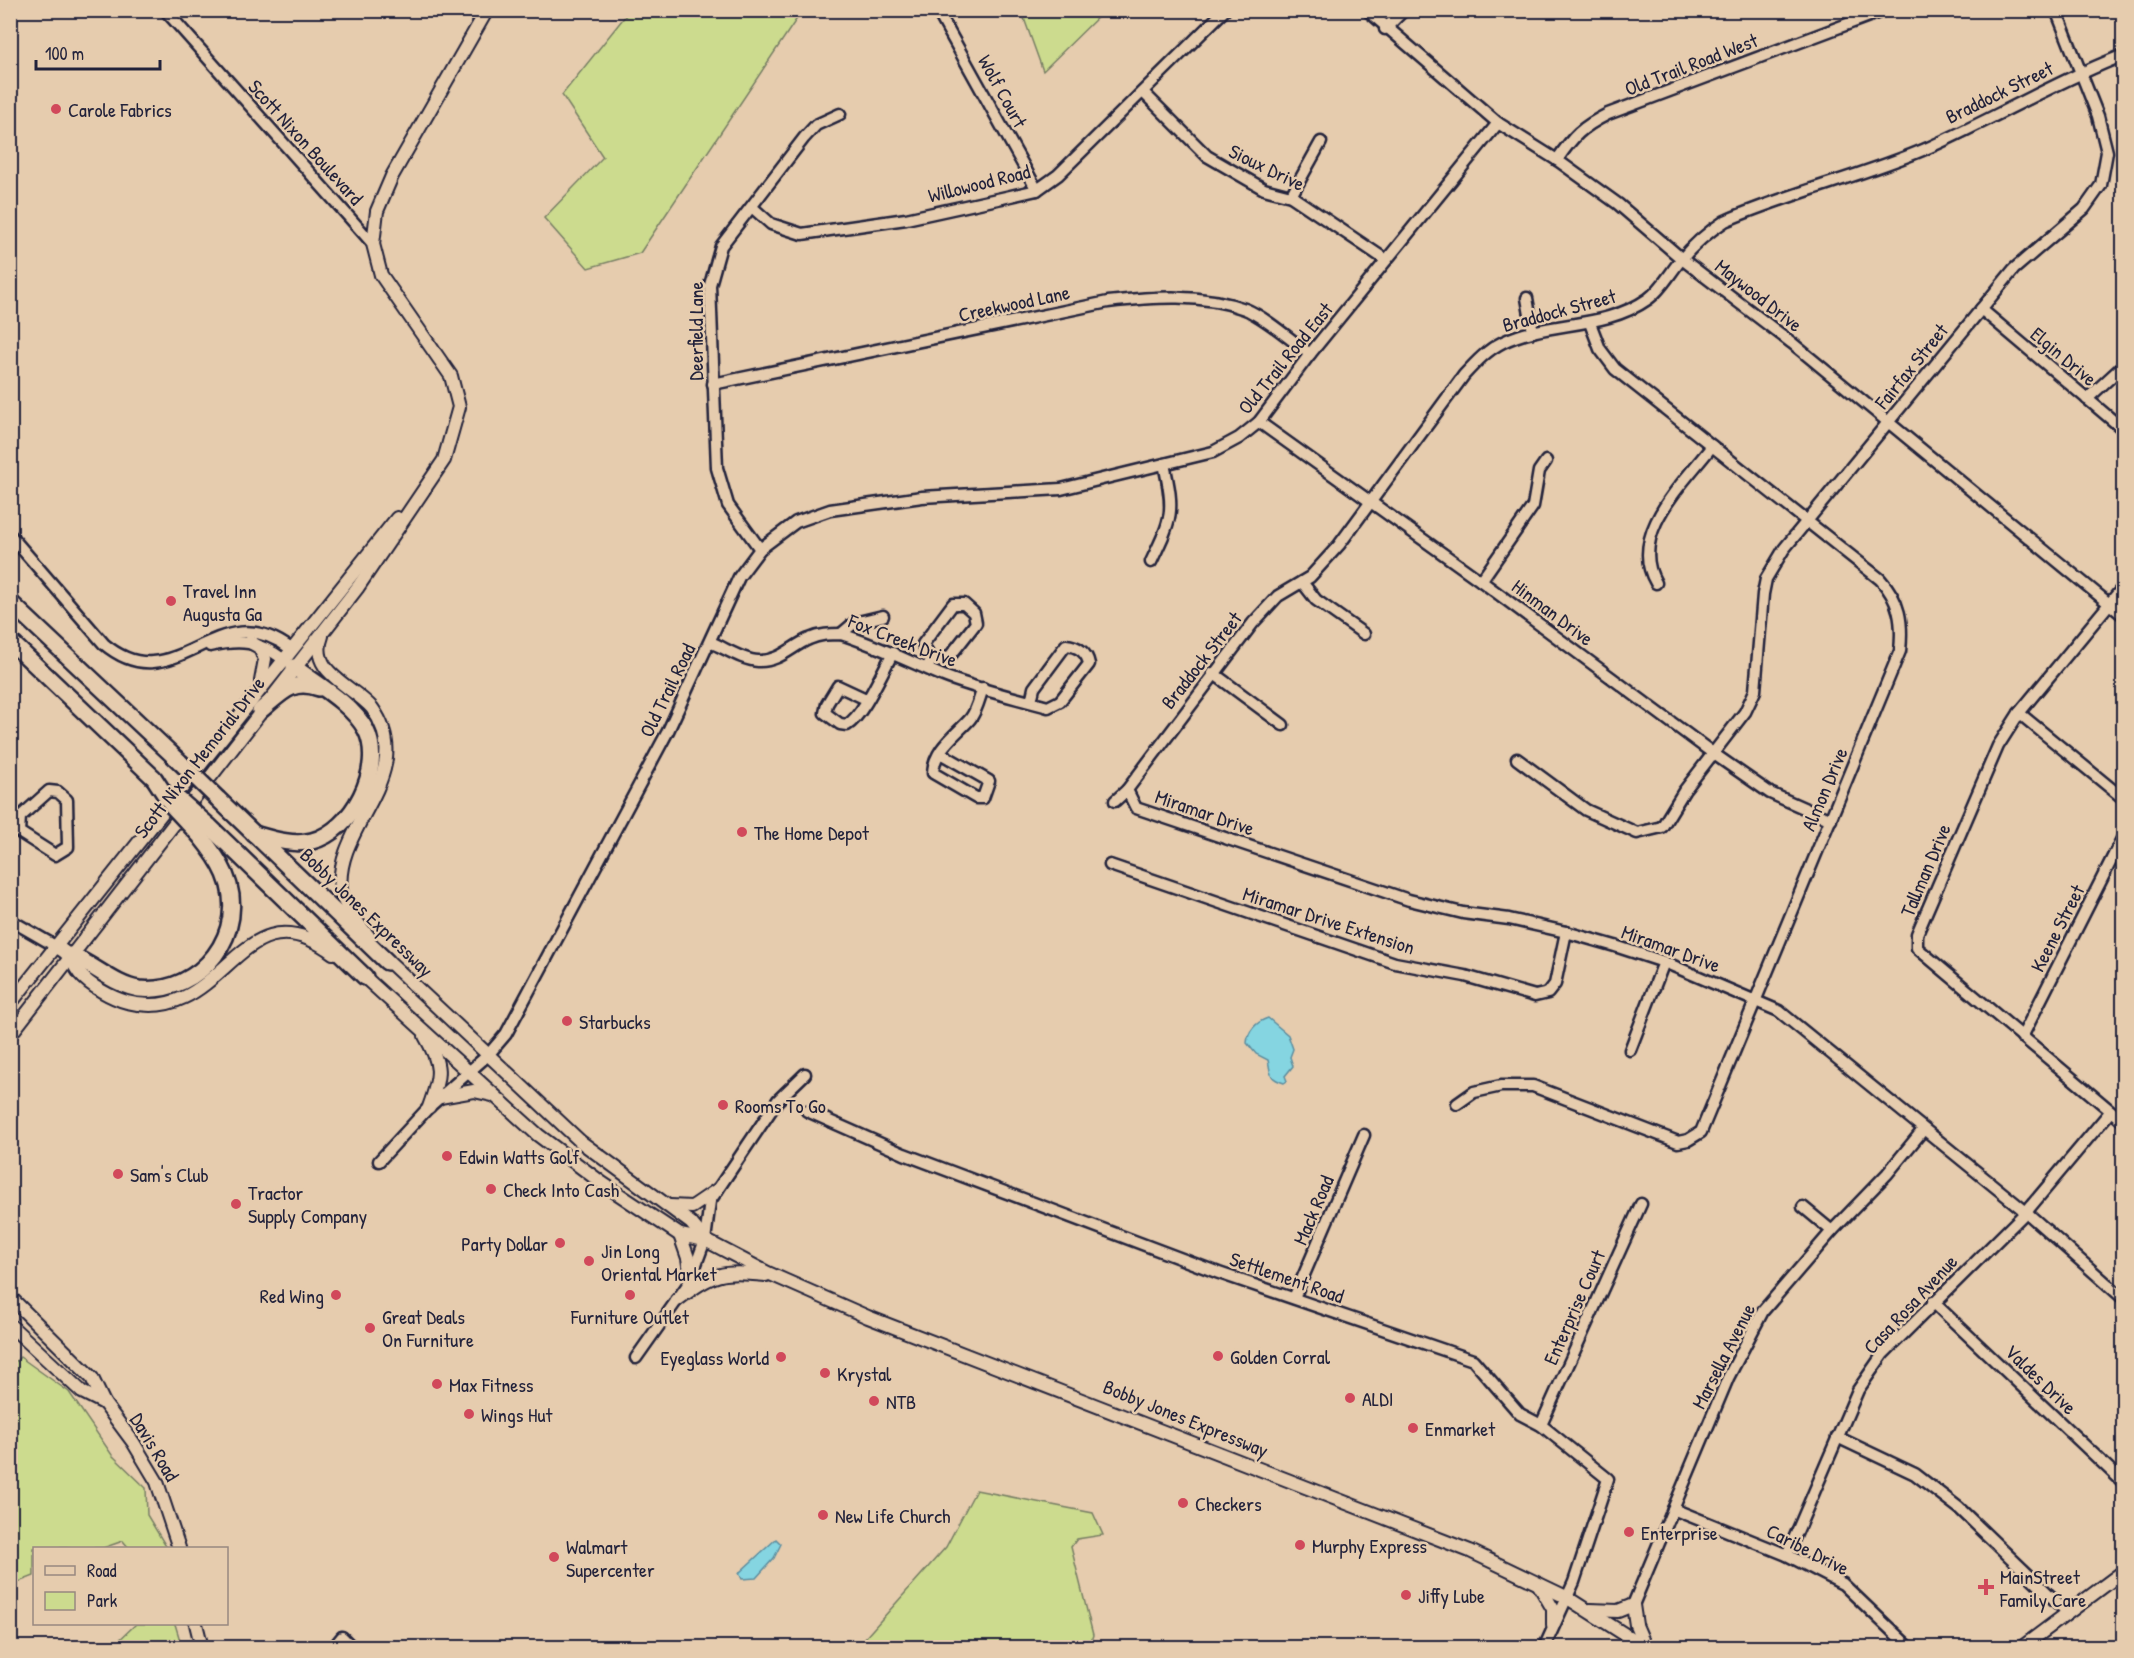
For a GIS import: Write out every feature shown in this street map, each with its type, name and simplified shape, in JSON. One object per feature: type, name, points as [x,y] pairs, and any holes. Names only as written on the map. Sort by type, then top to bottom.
[{"type":"highway","name":"Bobby Jones Expressway","points":[[10,602],[387,962]]},
{"type":"highway","points":[[11,642],[154,778],[173,807],[204,831],[226,875],[232,903],[228,933],[222,947],[202,971],[186,981],[165,988],[136,988],[120,984],[93,964],[64,951]]},
{"type":"highway","points":[[254,834],[292,842],[321,838],[343,823],[363,789],[373,764],[368,733],[356,716],[324,690],[293,658]]},
{"type":"highway","points":[[253,708],[288,686],[307,684],[324,690]]},
{"type":"highway","name":"Bobby Jones Expressway","points":[[204,831],[365,977]]},
{"type":"main road","name":"Scott Nixon Memorial Drive","points":[[293,658],[324,630],[376,562],[444,460],[459,407],[451,376],[381,275],[373,244],[377,211],[392,176],[487,10]]},
{"type":"main road","name":"Scott Nixon Memorial Drive","points":[[10,1035],[64,951],[293,658],[400,515],[415,501]]},
{"type":"main road","points":[[324,630],[318,646],[322,665],[372,708],[378,717],[386,742],[386,757],[381,783],[347,851],[341,873],[341,891],[349,911],[387,962]]},
{"type":"main road","points":[[250,642],[262,650],[266,665],[253,708]]},
{"type":"main road","points":[[293,658],[362,704],[378,723],[386,742]]},
{"type":"main road","points":[[64,951],[80,974],[101,990],[126,1002],[140,1004],[164,1005],[190,996],[216,978],[249,945],[265,936],[280,933],[296,934],[315,941],[365,977]]},
{"type":"main road","name":"Scott Nixon Memorial Drive","points":[[10,1005],[64,951]]},
{"type":"main road","name":"Bobby Jones Expressway","points":[[387,962],[581,1142],[691,1223],[705,1240]]},
{"type":"main road","name":"Bobby Jones Expressway","points":[[365,977],[538,1134],[602,1183],[680,1235],[705,1240],[773,1275],[868,1317],[1470,1551],[1566,1597],[1646,1647]]},
{"type":"main road","points":[[418,1025],[439,1064],[438,1084],[429,1107]]},
{"type":"main road","points":[[440,1096],[474,1091],[494,1096]]},
{"type":"main road","points":[[665,1205],[692,1207],[717,1190]]},
{"type":"main road","points":[[680,1235],[688,1258],[691,1278]]},
{"type":"main road","points":[[677,1300],[707,1278],[717,1274],[729,1272],[773,1275]]},
{"type":"main road","name":"Davis Road","points":[[10,1297],[92,1378],[104,1403],[133,1442],[157,1482],[179,1547]]},
{"type":"main road","name":"Davis Road","points":[[10,1325],[82,1392],[104,1403]]},
{"type":"main road","points":[[2021,1647],[2124,1571]]},
{"type":"main road","points":[[1538,1584],[1553,1609],[1553,1625]]},
{"type":"main road","points":[[1589,1610],[1618,1611],[1633,1605],[1635,1624],[1646,1647]]},
{"type":"main road","points":[[196,1625],[202,1647]]},
{"type":"street","name":"Scott Nixon Boulevard","points":[[165,10],[373,244]]},
{"type":"street","name":"Wolf Court","points":[[937,10],[1037,190]]},
{"type":"street","name":"Willowood Road","points":[[753,208],[771,224],[802,234],[906,219],[1037,190],[1058,175],[1225,10]]},
{"type":"street","name":"Maywood Drive","points":[[1367,10],[1385,29],[1498,123],[1557,160],[1618,204],[1682,259],[1888,422],[2124,616]]},
{"type":"street","points":[[1385,29],[1404,10]]},
{"type":"street","name":"Old Trail Road West","points":[[1557,160],[1572,138],[1585,125],[1608,114],[1886,10]]},
{"type":"street","name":"Fairfax Street","points":[[1517,759],[1586,810],[1637,833],[1662,828],[1684,791],[1745,712],[1755,692],[1761,607],[1766,579],[1784,549],[2014,269],[2084,209],[2101,185],[2107,152],[2098,116],[2056,10]]},
{"type":"street","name":"Braddock Street","points":[[1115,801],[1127,790],[1213,673],[1278,596],[1302,582],[1339,544],[1464,375],[1482,356],[1503,342],[1533,332],[1590,323],[1622,313],[1648,299],[1707,233],[1725,221],[1879,168],[1931,146],[2080,72],[2124,55]]},
{"type":"street","name":"Sioux Drive","points":[[1143,92],[1207,156],[1263,189],[1291,196],[1386,260]]},
{"type":"street","name":"Deerfield Lane","points":[[760,549],[729,505],[717,468],[710,285],[721,246],[816,125],[840,114]]},
{"type":"street","name":"Old Trail Road East","points":[[987,493],[1061,489],[1213,452],[1239,438],[1259,423],[1310,354],[1498,123]]},
{"type":"street","points":[[1291,196],[1321,142]]},
{"type":"street","name":"Creekwood Lane","points":[[713,384],[1108,302],[1168,296],[1211,301],[1247,310],[1310,354]]},
{"type":"street","points":[[1527,298],[1533,332]]},
{"type":"street","name":"Elgin Drive","points":[[1981,309],[2124,430]]},
{"type":"street","name":"Almon Drive","points":[[1457,1104],[1474,1092],[1501,1086],[1533,1086],[1678,1142],[1688,1140],[1701,1132],[1757,1001],[1797,896],[1897,661],[1903,629],[1898,606],[1880,579],[1615,369],[1600,349],[1590,323]]},
{"type":"street","points":[[2087,399],[2124,364]]},
{"type":"street","name":"Hinman Drive","points":[[1259,423],[1481,581],[1770,793],[1831,820]]},
{"type":"street","points":[[1656,583],[1647,569],[1654,528],[1664,509],[1712,446]]},
{"type":"street","points":[[1481,581],[1533,506],[1539,471],[1546,461]]},
{"type":"street","points":[[1151,562],[1169,525],[1172,500],[1164,464]]},
{"type":"street","name":"Old Trail Road","points":[[379,1161],[440,1096],[488,1055],[506,1034],[668,731],[739,577],[760,549],[796,522],[830,510],[878,501],[987,493]]},
{"type":"street","points":[[10,535],[112,651],[130,659],[157,662],[198,648],[231,641],[250,642],[293,658]]},
{"type":"street","points":[[1302,582],[1316,600],[1364,634]]},
{"type":"street","name":"Tallman Drive","points":[[2124,586],[2019,713],[1998,746],[1917,934],[1917,948],[2124,1122]]},
{"type":"street","points":[[953,604],[964,604],[974,613],[976,624],[947,660],[929,664],[923,644],[953,604]]},
{"type":"street","points":[[842,634],[854,623],[883,616]]},
{"type":"street","points":[[198,648],[224,635],[242,631],[266,635],[293,658]]},
{"type":"street","name":"Fox Creek Drive","points":[[711,642],[738,655],[756,661],[766,661],[779,657],[808,639],[825,634],[842,634],[929,664],[983,688],[1048,707],[1053,706],[1089,664],[1088,657],[1075,646],[1066,645],[1034,688],[1031,702]]},
{"type":"street","points":[[866,699],[893,653]]},
{"type":"street","points":[[1213,673],[1283,725]]},
{"type":"street","points":[[940,753],[989,781],[983,798],[976,798],[933,772],[933,763],[954,732],[975,711],[983,688]]},
{"type":"street","points":[[2019,713],[2124,799]]},
{"type":"street","name":"Miramar Drive","points":[[1127,790],[1136,808],[1398,896],[1463,913],[1509,919],[1566,932],[1664,962],[1779,1011],[2026,1212],[2124,1299]]},
{"type":"street","points":[[48,791],[58,792],[67,800],[68,847],[61,853],[55,855],[15,834],[20,817],[48,791]]},
{"type":"street","name":"Keene Street","points":[[2022,1037],[2124,835]]},
{"type":"street","name":"Miramar Drive Extension","points":[[1110,865],[1395,963],[1465,976],[1535,996],[1548,993],[1555,984],[1566,932]]},
{"type":"street","points":[[10,920],[64,951]]},
{"type":"street","points":[[1630,1050],[1664,962]]},
{"type":"street","points":[[636,1359],[691,1278],[705,1240],[708,1209],[717,1190],[778,1100],[805,1074]]},
{"type":"street","name":"Settlement Road","points":[[807,1111],[934,1166],[1219,1273],[1473,1360],[1520,1414],[1541,1425],[1608,1479],[1574,1582],[1566,1597]]},
{"type":"street","name":"Casa Rosa Avenue","points":[[1787,1555],[1858,1390],[1883,1354],[2026,1212],[2110,1112]]},
{"type":"street","name":"Marsella Avenue","points":[[1633,1605],[1728,1378],[1763,1311],[1832,1231],[1887,1174],[1923,1130]]},
{"type":"street","name":"Mack Road","points":[[1294,1298],[1364,1135]]},
{"type":"street","name":"Enterprise Court","points":[[1541,1425],[1641,1204]]},
{"type":"street","points":[[1803,1207],[1832,1231]]},
{"type":"street","name":"Valdes Drive","points":[[1933,1302],[2124,1484]]},
{"type":"street","points":[[1837,1437],[1915,1474],[1959,1508],[2067,1612]]},
{"type":"street","name":"Caribe Drive","points":[[1673,1509],[1787,1555],[1843,1584],[1910,1647]]},
{"type":"street","points":[[1544,1647],[1566,1597]]},
{"type":"street","points":[[333,1647],[342,1636],[352,1647]]},
{"type":"green space","points":[[630,10],[802,11],[640,253],[588,268],[544,218],[603,157],[562,95]]},
{"type":"green space","points":[[1021,10],[1104,10],[1104,11],[1043,71]]},
{"type":"green space","points":[[20,1357],[69,1392],[112,1455],[146,1488],[147,1515],[166,1547],[128,1547],[123,1541],[106,1547],[33,1547],[33,1576],[11,1585],[10,1367]]},
{"type":"green space","points":[[976,1490],[1093,1513],[1103,1535],[1077,1539],[1071,1547],[1093,1635],[1089,1647],[861,1647],[865,1638],[946,1547]]},
{"type":"green space","points":[[135,1625],[175,1625],[182,1647],[112,1647]]},
{"type":"water","points":[[1268,1018],[1288,1035],[1293,1049],[1290,1057],[1293,1066],[1285,1076],[1287,1081],[1284,1083],[1273,1077],[1268,1060],[1256,1054],[1247,1043],[1253,1028]]},
{"type":"water","points":[[776,1539],[781,1544],[774,1558],[756,1578],[742,1579],[739,1573]]},
{"type":"place","name":"Carole Fabrics","points":[[56,109]]},
{"type":"place","name":"Travel Inn Augusta Ga","points":[[171,601]]},
{"type":"place","name":"The Home Depot","points":[[742,832]]},
{"type":"place","name":"Starbucks","points":[[567,1021]]},
{"type":"place","name":"Rooms To Go","points":[[723,1105]]},
{"type":"place","name":"Edwin Watts Golf","points":[[447,1156]]},
{"type":"place","name":"Sam's Club","points":[[118,1174]]},
{"type":"place","name":"Check Into Cash","points":[[491,1189]]},
{"type":"place","name":"Tractor Supply Company","points":[[236,1204]]},
{"type":"place","name":"Party Dollar","points":[[560,1243]]},
{"type":"place","name":"Jin Long Oriental Market","points":[[589,1261]]},
{"type":"place","name":"Red Wing","points":[[336,1295]]},
{"type":"place","name":"Furniture Outlet","points":[[630,1295]]},
{"type":"place","name":"Great Deals On Furniture","points":[[370,1328]]},
{"type":"place","name":"Golden Corral","points":[[1218,1356]]},
{"type":"place","name":"Eyeglass World","points":[[781,1357]]},
{"type":"place","name":"Krystal","points":[[825,1373]]},
{"type":"place","name":"Max Fitness","points":[[437,1384]]},
{"type":"place","name":"ALDI","points":[[1350,1398]]},
{"type":"place","name":"NTB","points":[[874,1401]]},
{"type":"place","name":"Wings Hut","points":[[469,1414]]},
{"type":"place","name":"Enmarket","points":[[1413,1428]]},
{"type":"place","name":"Checkers","points":[[1183,1503]]},
{"type":"place","name":"New Life Church","points":[[823,1515]]},
{"type":"place","name":"Enterprise","points":[[1629,1532]]},
{"type":"place","name":"Murphy Express","points":[[1300,1545]]},
{"type":"place","name":"Walmart Supercenter","points":[[554,1557]]},
{"type":"place","name":"MainStreet Family Care","points":[[1986,1587]]},
{"type":"place","name":"Jiffy Lube","points":[[1406,1595]]}]
